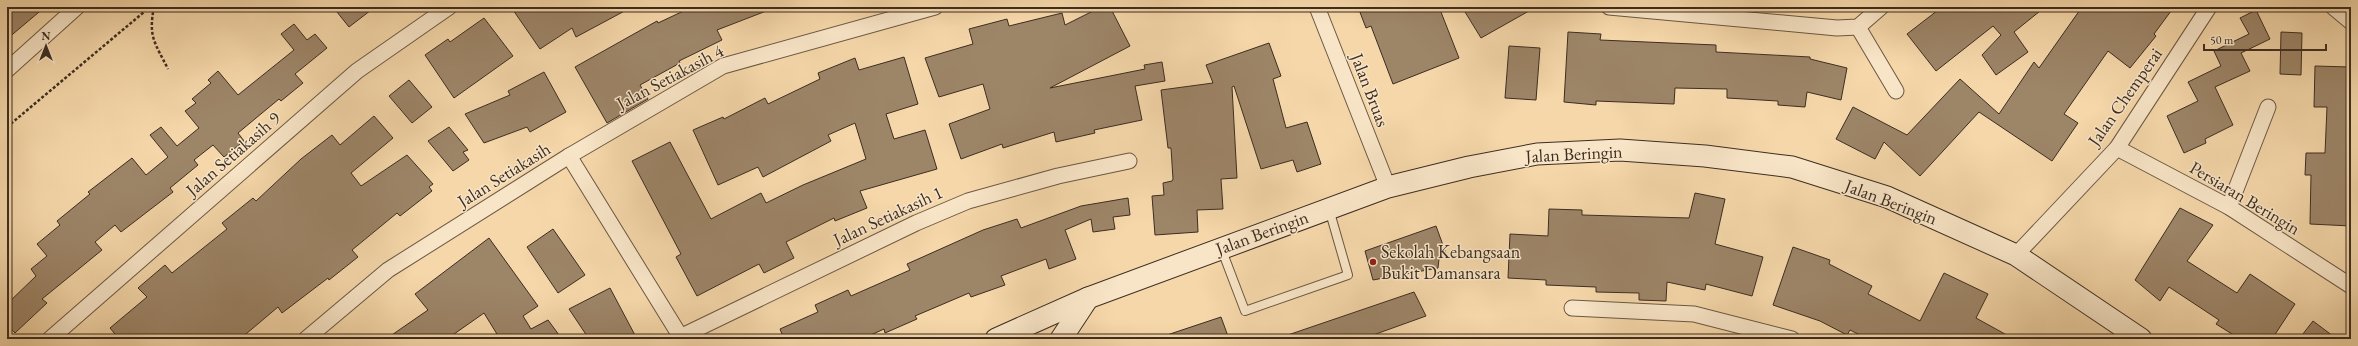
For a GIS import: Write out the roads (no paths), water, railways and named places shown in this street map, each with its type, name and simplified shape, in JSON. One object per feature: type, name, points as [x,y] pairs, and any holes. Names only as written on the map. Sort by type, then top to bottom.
[{"type":"street","points":[[7,70],[77,7]]},
{"type":"street","name":"Jalan Setiakasih 9","points":[[50,339],[357,71],[449,7]]},
{"type":"street","name":"Jalan Setiakasih 4","points":[[568,156],[723,66],[935,7]]},
{"type":"street","name":"Jalan Bruas","points":[[1318,7],[1388,187]]},
{"type":"street","points":[[1609,7],[1837,28],[1858,28],[1881,7]]},
{"type":"street","name":"Jalan Chemperai","points":[[2016,256],[2117,148],[2209,7]]},
{"type":"street","points":[[2333,7],[2351,22]]},
{"type":"street","points":[[1858,28],[1896,91]]},
{"type":"street","points":[[2229,207],[2268,107]]},
{"type":"street","name":"Persiaran Beringin","points":[[2117,148],[2229,207],[2351,286]]},
{"type":"street","name":"Jalan Beringin","points":[[996,339],[1088,298],[1388,187],[1469,167],[1537,154],[1620,150],[1705,156],[1792,167],[1887,197],[2016,256],[2141,339]]},
{"type":"street","name":"Jalan Setiakasih","points":[[306,339],[388,270],[568,156],[680,338]]},
{"type":"street","name":"Jalan Setiakasih 1","points":[[680,338],[916,223],[968,201],[1058,176],[1129,161]]},
{"type":"street","points":[[1061,339],[1088,298]]},
{"type":"street","points":[[1572,308],[1694,314],[1792,339]]},
{"type":"lane","points":[[1221,248],[1245,311],[1348,275],[1329,208]]},
{"type":"place","name":"Sekolah Kebangsaan Bukit Damansara","points":[[1373,262]]}]
